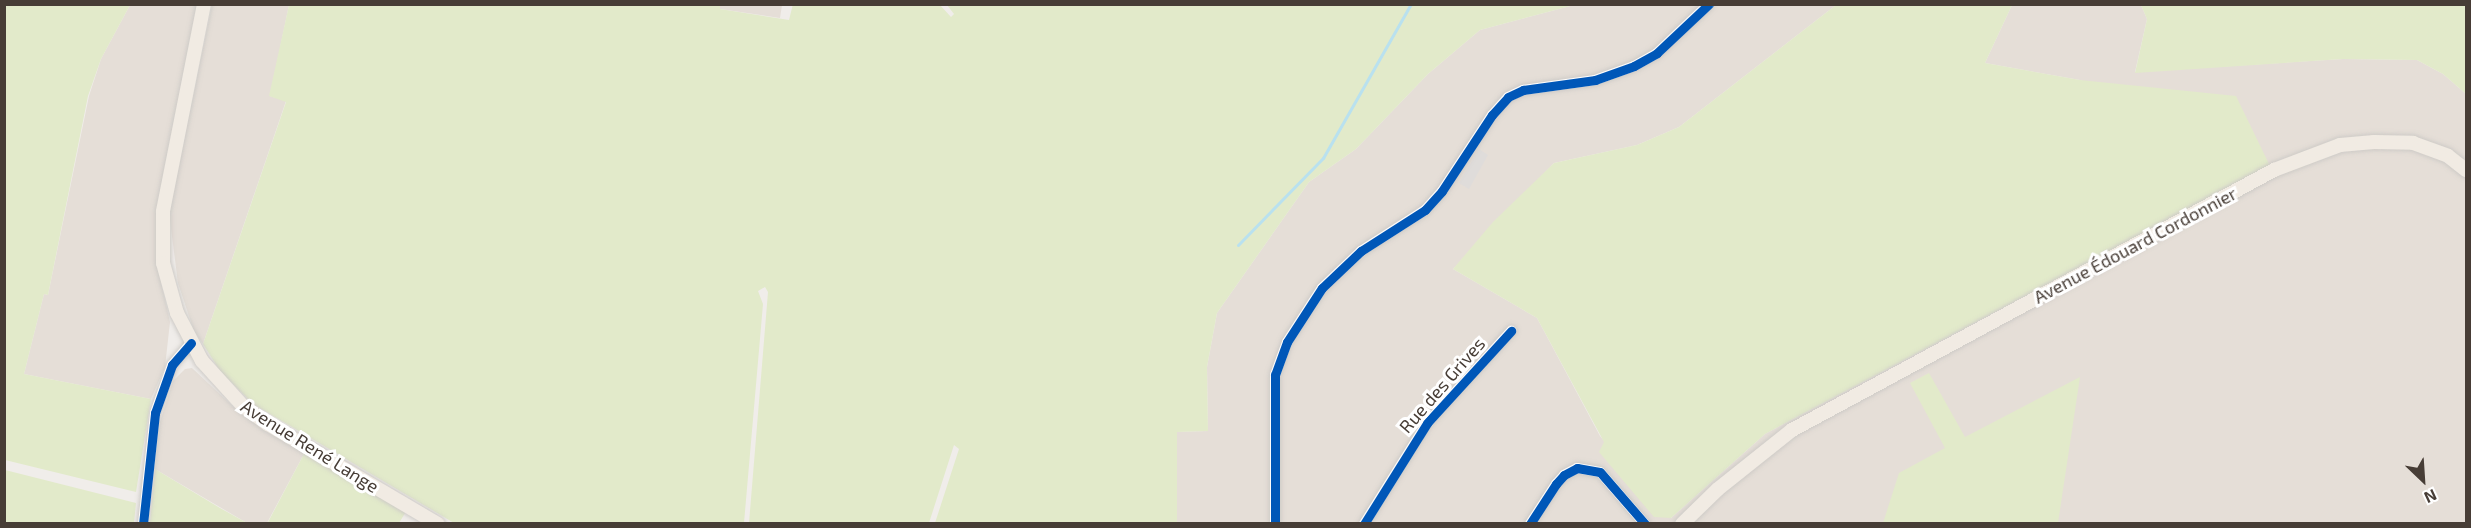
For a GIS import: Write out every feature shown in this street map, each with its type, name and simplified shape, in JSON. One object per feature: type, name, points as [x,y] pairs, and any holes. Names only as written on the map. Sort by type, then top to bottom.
[{"type":"main road","name":"Avenue René Lange","points":[[204,4],[164,201],[161,235],[170,295],[191,343],[224,388],[253,414],[438,524]]},
{"type":"main road","name":"Avenue Édouard Cordonnier","points":[[1682,524],[1718,489],[1771,445],[1816,417],[2274,170],[2340,145],[2374,142],[2413,143],[2448,156],[2466,170]]},
{"type":"street","points":[[1275,524],[1275,375],[1287,342],[1322,288],[1361,250],[1425,210],[1442,191],[1492,115],[1508,97],[1523,90],[1595,80],[1634,66],[1657,53],[1709,4]]},
{"type":"street","name":"Rue des Grives","points":[[1364,524],[1427,423],[1511,331]]},
{"type":"street","points":[[142,524],[155,413],[172,365],[191,343]]},
{"type":"street","points":[[1530,524],[1556,484],[1577,468],[1600,472],[1645,524]]},
{"type":"shaded area","points":[[130,5],[199,5],[156,218],[156,260],[170,322],[165,367],[151,399],[24,374],[44,294],[48,295],[89,96],[101,59]]},
{"type":"shaded area","points":[[212,5],[289,5],[270,96],[286,101],[203,344],[194,331],[178,283],[169,213]]},
{"type":"shaded area","points":[[720,5],[782,5],[780,18],[720,9]]},
{"type":"shaded area","points":[[1574,5],[1836,5],[1679,127],[1637,145],[1554,163],[1453,269],[1537,318],[1600,436],[1671,518],[1765,434],[2270,166],[2080,80],[1985,63],[2012,5],[2141,5],[2147,19],[2135,72],[2343,59],[2417,60],[2443,74],[2466,94],[2466,523],[1177,523],[1177,432],[1208,431],[1207,367],[1217,313],[1309,182],[1356,149],[1428,74],[1480,30]]},
{"type":"shaded area","points":[[1479,149],[1488,155],[1469,189],[1459,183]]},
{"type":"shaded area","points":[[192,368],[240,413],[305,452],[267,523],[247,523],[155,469],[160,422],[173,381],[185,369]]},
{"type":"green space","points":[[720,4],[720,9],[789,20],[793,4],[940,5],[951,17],[954,14],[947,5],[1574,5],[1480,30],[1428,74],[1356,149],[1309,182],[1217,313],[1207,367],[1208,431],[1177,432],[1177,523],[935,523],[959,449],[954,445],[929,523],[749,523],[768,292],[765,287],[758,291],[763,304],[744,523],[454,523],[253,404],[220,371],[203,344],[286,102],[269,96],[289,5]]},
{"type":"green space","points":[[4,5],[130,5],[101,59],[88,96],[48,295],[44,294],[24,374],[151,399],[136,492],[5,460]]},
{"type":"green space","points":[[1836,5],[2012,5],[1985,63],[2080,80],[2236,96],[2270,166],[1765,434],[1671,518],[1654,517],[1599,452],[1604,442],[1537,318],[1453,269],[1493,222],[1554,163],[1637,145],[1679,127]]},
{"type":"green space","points":[[2141,5],[2466,5],[2466,94],[2443,74],[2417,60],[2343,59],[2135,73],[2147,19]]},
{"type":"green space","points":[[1929,373],[1965,437],[2080,377],[2058,523],[1883,523],[1899,473],[1945,448],[1910,383]]},
{"type":"green space","points":[[305,452],[407,510],[399,523],[267,524]]},
{"type":"green space","points":[[155,469],[220,508],[247,523],[150,523]]},
{"type":"green space","points":[[5,470],[136,503],[134,523],[5,523]]},
{"type":"waterway","points":[[1238,245],[1323,158],[1411,4]]},
{"type":"cycle path","points":[[1275,524],[1275,375],[1287,342],[1322,288],[1361,251],[1425,210],[1442,191],[1492,115],[1508,97],[1523,90],[1595,80],[1634,66],[1657,53],[1709,4]]},
{"type":"cycle path","points":[[1364,524],[1427,423],[1511,331]]},
{"type":"cycle path","points":[[143,524],[155,413],[172,365],[191,343]]},
{"type":"cycle path","points":[[1530,524],[1556,484],[1564,475],[1577,468],[1600,472],[1645,524]]}]
